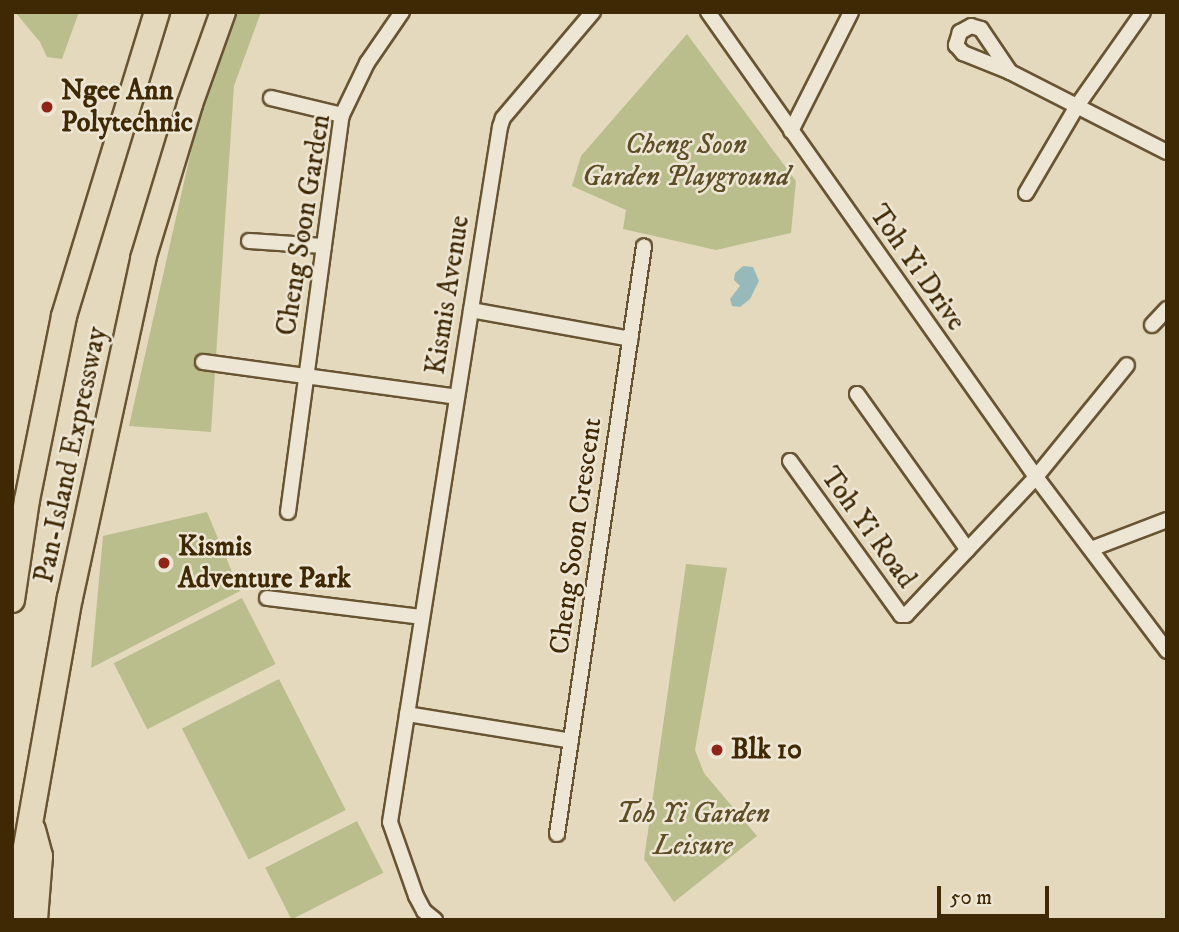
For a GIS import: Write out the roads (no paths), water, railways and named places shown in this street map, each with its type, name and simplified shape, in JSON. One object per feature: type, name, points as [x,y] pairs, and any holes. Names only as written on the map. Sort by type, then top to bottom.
[{"type":"highway","name":"Pan-Island Expressway","points":[[12,600],[27,500],[64,316],[157,12]]},
{"type":"highway","name":"Pan-Island Expressway","points":[[13,920],[70,598],[144,259],[190,104],[223,12]]},
{"type":"highway","points":[[29,823],[39,845],[40,856],[35,920]]},
{"type":"street","name":"Cheng Soon Garden","points":[[288,512],[342,115],[367,62],[402,12]]},
{"type":"street","name":"Kismis Avenue","points":[[435,920],[424,911],[416,896],[390,822],[501,122],[593,12]]},
{"type":"street","name":"Toh Yi Drive","points":[[708,12],[1036,477],[1167,652]]},
{"type":"street","points":[[791,131],[851,12]]},
{"type":"street","points":[[1026,193],[1077,106],[1143,12]]},
{"type":"street","points":[[1010,72],[1167,152]]},
{"type":"street","points":[[271,97],[342,115]]},
{"type":"street","points":[[249,241],[324,246]]},
{"type":"street","name":"Cheng Soon Crescent","points":[[557,834],[644,246]]},
{"type":"street","points":[[1152,325],[1167,309]]},
{"type":"street","points":[[471,310],[630,339]]},
{"type":"street","name":"Cheng Soon Garden","points":[[203,362],[457,397]]},
{"type":"street","name":"Toh Yi Road","points":[[790,461],[901,615],[906,615],[1036,477],[1127,365]]},
{"type":"street","points":[[856,394],[968,550]]},
{"type":"street","points":[[1091,549],[1167,520]]},
{"type":"street","points":[[267,598],[422,617]]},
{"type":"street","points":[[407,714],[571,741]]},
{"type":"water","points":[[743,266],[753,267],[759,281],[750,299],[740,307],[732,306],[730,299],[740,286],[734,280],[735,273]]},
{"type":"place","name":"Ngee Ann Polytechnic","points":[[47,107]]},
{"type":"place","name":"Kismis Adventure Park","points":[[164,563]]},
{"type":"place","name":"Blk 10","points":[[717,750]]},
{"type":"park label","name":"Cheng Soon Garden Playground","points":[[686,161]]},
{"type":"park label","name":"Toh Yi Garden Leisure","points":[[693,830]]}]
